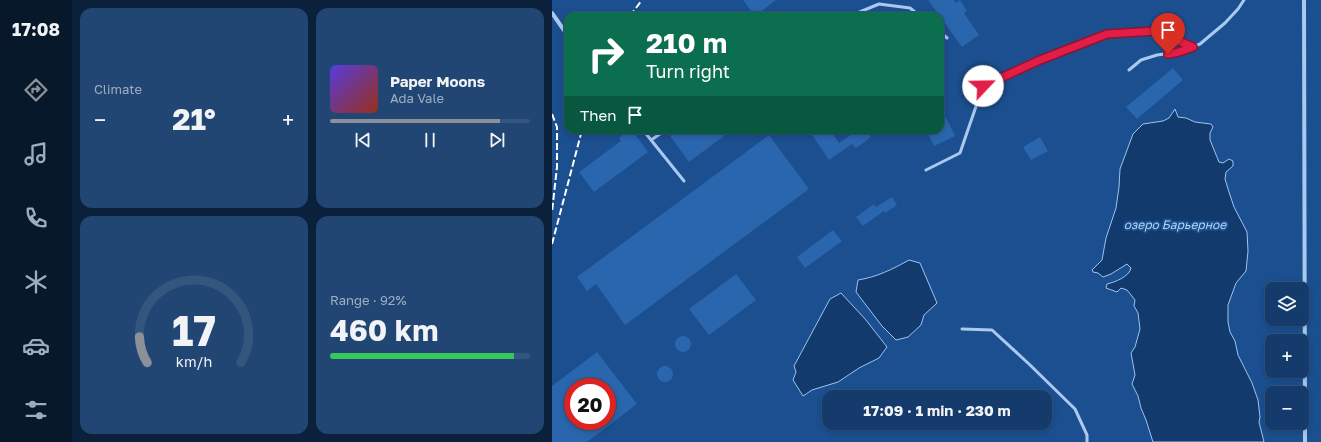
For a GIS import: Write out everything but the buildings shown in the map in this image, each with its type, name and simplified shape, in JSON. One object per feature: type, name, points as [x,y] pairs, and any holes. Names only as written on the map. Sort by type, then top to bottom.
[{"type":"street","points":[[1304,0],[1305,442]]},
{"type":"street","points":[[552,13],[564,30]]},
{"type":"lane","points":[[1129,70],[1141,60],[1156,55],[1179,52],[1200,44],[1225,23],[1244,0]]},
{"type":"lane","points":[[861,12],[879,4],[910,8],[915,12]]},
{"type":"lane","points":[[926,170],[960,153],[983,86],[1040,60],[1107,34],[1156,31],[1193,47]]},
{"type":"lane","points":[[647,134],[684,181]]},
{"type":"lane","points":[[652,140],[660,134]]},
{"type":"lane","points":[[962,329],[992,330],[1075,409],[1086,435],[1087,442]]},
{"type":"water","name":"озеро Барьерное","points":[[1175,109],[1178,117],[1186,118],[1195,122],[1211,124],[1213,127],[1210,133],[1210,140],[1219,162],[1223,163],[1229,159],[1233,161],[1233,166],[1226,172],[1225,179],[1234,207],[1247,232],[1248,251],[1246,271],[1236,283],[1228,305],[1228,322],[1238,355],[1252,383],[1258,400],[1260,417],[1259,422],[1264,442],[1153,442],[1138,396],[1132,384],[1135,375],[1131,353],[1135,347],[1140,329],[1138,313],[1134,306],[1135,300],[1127,290],[1121,288],[1117,292],[1106,288],[1107,284],[1128,274],[1131,268],[1127,264],[1103,277],[1092,270],[1102,260],[1106,238],[1116,208],[1120,169],[1133,134],[1143,124],[1163,121],[1169,118]]},
{"type":"water","points":[[909,260],[920,263],[937,303],[924,315],[921,325],[908,337],[896,340],[882,326],[856,292],[858,280],[885,272]]},
{"type":"water","points":[[841,293],[866,320],[887,347],[879,358],[859,368],[838,382],[812,390],[803,396],[793,380],[796,372],[794,366],[830,299]]},
{"type":"railway","points":[[633,12],[642,0]]},
{"type":"railway","points":[[552,114],[557,127],[557,167],[552,212]]},
{"type":"railway","points":[[552,244],[581,134]]},
{"type":"route","points":[[983,86],[1040,60],[1107,34],[1156,31],[1193,47],[1168,54]]}]
